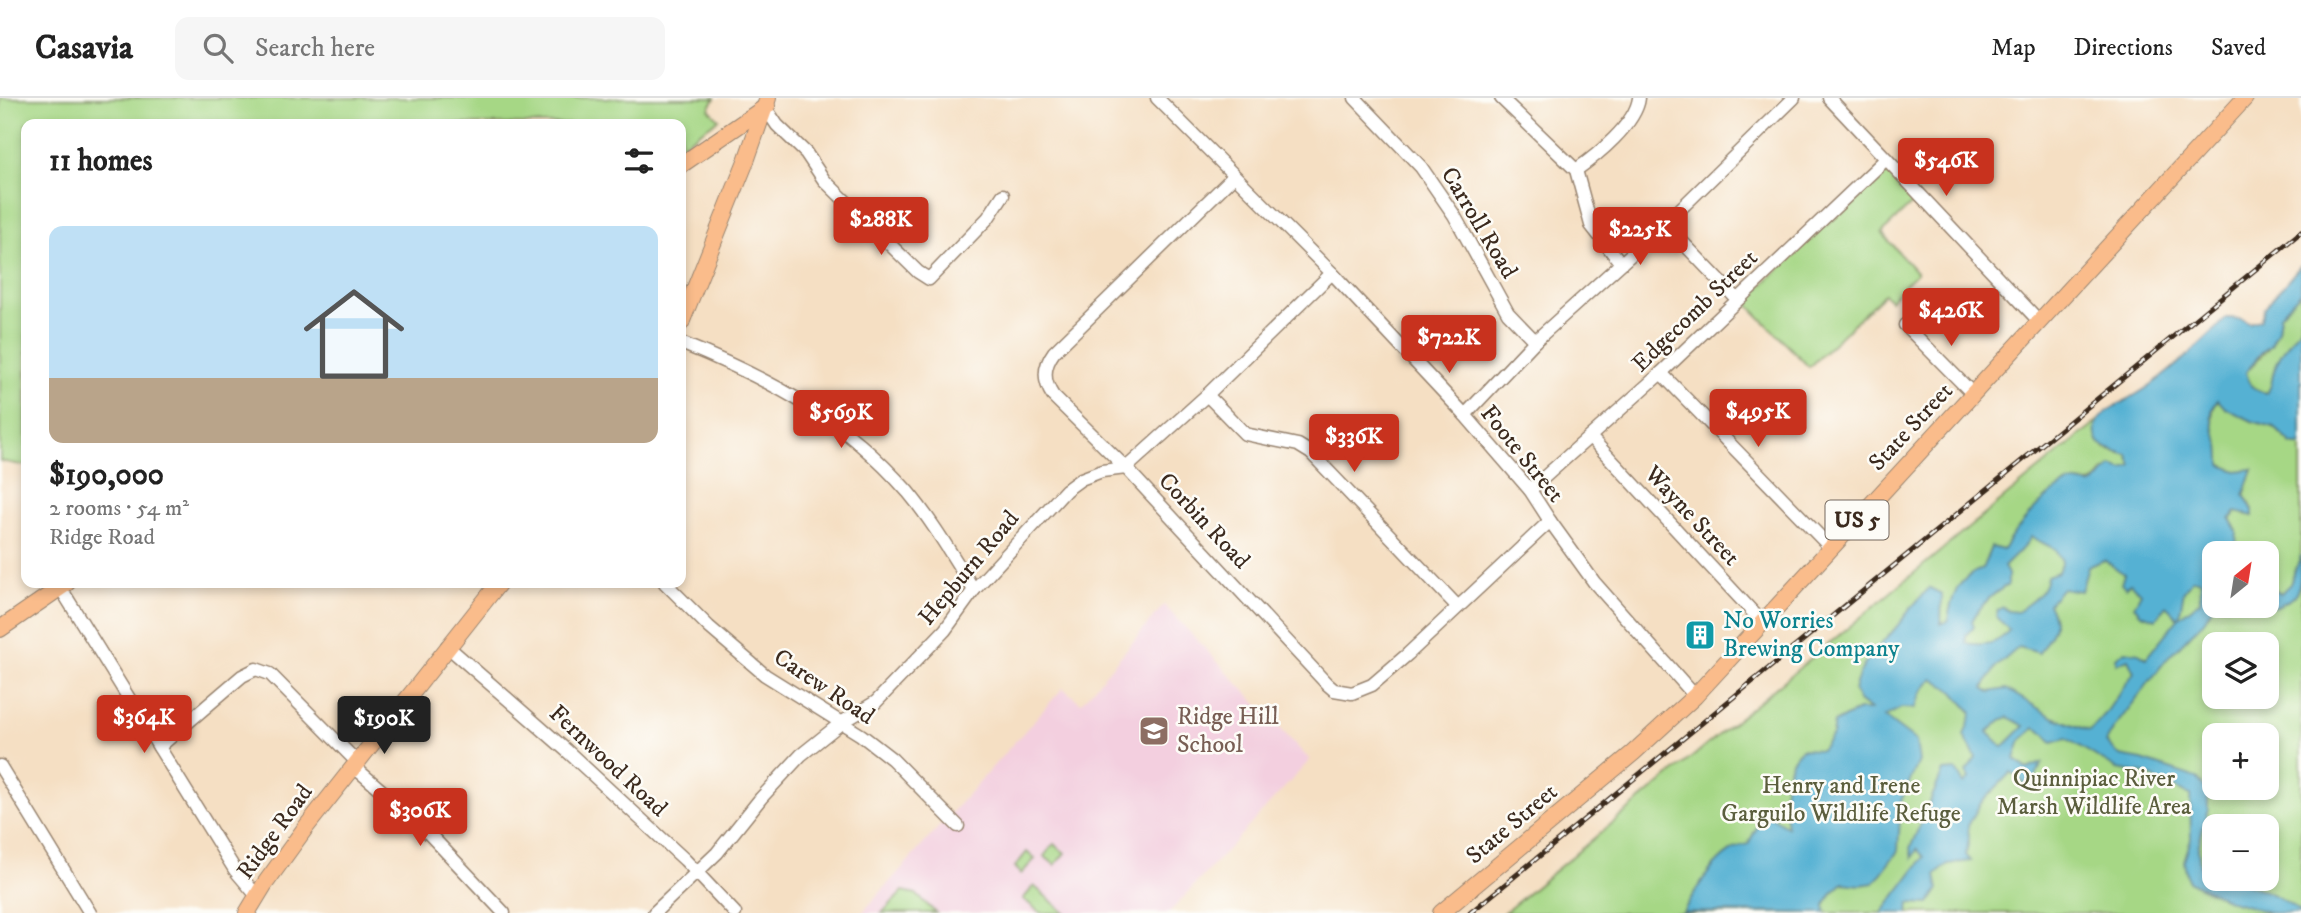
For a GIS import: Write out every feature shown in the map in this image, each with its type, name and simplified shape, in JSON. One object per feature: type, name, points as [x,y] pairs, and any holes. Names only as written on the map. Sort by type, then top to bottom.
[{"type":"main road","name":"State Street","points":[[1441,913],[1633,753],[1695,696],[2245,98]]},
{"type":"main road","points":[[686,160],[770,101]]},
{"type":"main road","points":[[686,311],[770,101]]},
{"type":"main road","points":[[0,629],[60,588]]},
{"type":"main road","name":"Ridge Road","points":[[248,913],[291,846],[495,588]]},
{"type":"street","name":"Foote Street","points":[[1157,98],[1332,273],[1465,415],[1530,490],[1549,521],[1594,582],[1695,696]]},
{"type":"street","name":"Carroll Road","points":[[1355,98],[1421,167],[1454,215],[1508,313],[1535,341]]},
{"type":"street","points":[[1501,98],[1576,170],[1591,225],[1620,262]]},
{"type":"street","points":[[1576,170],[1592,159],[1629,121],[1636,111],[1639,98]]},
{"type":"street","points":[[1465,415],[1535,341],[1665,223],[1794,98]]},
{"type":"street","points":[[1829,98],[2039,321]]},
{"type":"street","points":[[770,101],[777,125],[806,153],[824,180],[918,272],[929,279],[988,218],[1003,195]]},
{"type":"street","name":"Edgecomb Street","points":[[1530,490],[1661,373],[1886,159]]},
{"type":"street","name":"Corbin Road","points":[[1234,176],[1049,359],[1044,375],[1053,396],[1126,468],[1334,690],[1352,693],[1372,685],[1549,521]]},
{"type":"street","points":[[1665,223],[1737,299]]},
{"type":"street","points":[[1126,468],[1207,395],[1332,273]]},
{"type":"street","points":[[1905,325],[1973,394]]},
{"type":"street","points":[[686,345],[811,405],[842,429],[908,493],[974,590]]},
{"type":"street","points":[[1661,373],[1831,548]]},
{"type":"street","points":[[1207,395],[1245,434],[1298,445],[1311,453],[1458,607]]},
{"type":"street","name":"Wayne Street","points":[[1591,438],[1763,622]]},
{"type":"street","name":"Hepburn Road","points":[[654,913],[717,853],[761,798],[801,755],[841,723],[876,702],[944,630],[974,590],[1066,490],[1081,479],[1102,471],[1126,468]]},
{"type":"street","points":[[66,588],[235,870],[257,896]]},
{"type":"street","name":"Carew Road","points":[[670,588],[709,627],[765,675],[892,759],[958,826]]},
{"type":"street","name":"Fernwood Road","points":[[447,646],[566,750],[697,872],[735,913]]},
{"type":"street","points":[[159,747],[242,676],[256,669],[270,674],[355,764],[408,812],[504,913]]},
{"type":"street","points":[[0,766],[90,913]]},
{"type":"shaded area","name":"Ridge Hill School","points":[[1164,605],[1310,760],[1169,913],[862,913],[1063,688],[1081,703]]},
{"type":"green space","points":[[0,98],[715,98],[709,109],[719,119],[686,142],[686,119],[21,119],[21,465],[0,461]]},
{"type":"green space","points":[[1883,173],[1891,175],[1916,200],[1882,233],[1917,273],[1890,300],[1884,294],[1809,367],[1745,302],[1868,182]]},
{"type":"green space","points":[[2301,292],[2301,327],[2279,360],[2267,393],[2258,390],[2250,384],[2246,372],[2271,345],[2278,330],[2280,315]]},
{"type":"green space","points":[[2218,400],[2252,421],[2274,427],[2292,444],[2301,446],[2301,913],[1504,913],[2101,418],[2096,428],[2105,449],[2128,455],[2132,466],[2124,470],[2104,471],[2092,482],[2076,482],[2202,552],[2202,618],[2279,618],[2279,541],[2230,541],[2237,531],[2230,519],[2236,512],[2253,516],[2253,509],[2244,495],[2253,470],[2237,471],[2221,465],[2212,415]]},
{"type":"green space","points":[[1054,844],[1065,853],[1055,865],[1044,856]]},
{"type":"green space","points":[[1027,852],[1035,859],[1021,874],[1015,867]]},
{"type":"green space","points":[[1034,886],[1065,913],[1041,913],[1023,899]]},
{"type":"green space","points":[[903,891],[916,894],[936,913],[882,913]]},
{"type":"water","points":[[2301,265],[2301,292],[2280,315],[2278,330],[2271,345],[2246,372],[2252,387],[2267,393],[2278,359],[2301,327],[2301,446],[2292,444],[2274,427],[2252,421],[2225,408],[2218,400],[2214,406],[2212,423],[2220,446],[2221,465],[2237,471],[2253,469],[2244,495],[2253,510],[2253,516],[2236,512],[2230,519],[2237,531],[2236,541],[2202,541],[2202,618],[2206,618],[2166,660],[2106,742],[2120,756],[2142,760],[2197,778],[2202,784],[2202,800],[2208,800],[2208,809],[2207,814],[2202,814],[2202,832],[2198,848],[2202,888],[2188,881],[2184,861],[2191,839],[2190,795],[2142,773],[2117,769],[2066,738],[2052,742],[2035,728],[2021,740],[2015,759],[2027,769],[2042,763],[2030,788],[2011,772],[1980,804],[1968,826],[1966,855],[1971,861],[1948,864],[1936,875],[1939,889],[1929,904],[1909,903],[1908,913],[1882,913],[1924,857],[1917,849],[1912,858],[1910,848],[1943,771],[1956,770],[1964,784],[1969,778],[1966,772],[1976,758],[1964,736],[1972,713],[1954,692],[1933,678],[1921,692],[1915,708],[1901,708],[1884,717],[1916,741],[1919,761],[1901,801],[1898,851],[1874,883],[1843,883],[1832,893],[1825,905],[1826,913],[1683,912],[1710,870],[1728,853],[1748,844],[1762,818],[1771,816],[1787,827],[1785,786],[1794,757],[1801,749],[1821,750],[1832,735],[1834,723],[1859,710],[1870,710],[1859,701],[1854,691],[1860,673],[1869,658],[1920,598],[1930,588],[1942,594],[1941,624],[1948,621],[1951,604],[1961,583],[1982,569],[1991,547],[2003,550],[2024,520],[2055,491],[2075,482],[2095,483],[2112,466],[2124,470],[2132,466],[2128,455],[2105,447],[2097,440],[2096,427],[2102,417],[2170,371],[2227,318],[2242,319],[2249,323],[2260,320],[2265,307]],"holes":[[[2031,537],[2055,549],[2062,561],[2058,572],[2047,576],[2040,592],[2017,612],[2003,607],[1998,610],[1996,616],[2009,630],[2005,635],[1984,644],[1966,643],[1966,635],[1974,626],[1972,621],[1979,610],[1992,596],[2008,585],[2008,574],[2004,567]],[[2104,560],[2124,574],[2121,584],[2126,588],[2131,583],[2141,593],[2134,606],[2141,614],[2156,619],[2166,606],[2178,618],[2146,658],[2139,653],[2125,651],[2116,658],[2116,664],[2128,659],[2134,672],[2090,731],[2053,717],[2006,689],[1990,692],[1984,688],[1995,668],[2019,647],[2039,653],[2054,625],[2048,604],[2062,588],[2081,591],[2088,567]],[[2192,579],[2201,581],[2200,601],[2179,617],[2184,591]],[[2008,717],[2024,726],[2003,747],[1988,732]]]},
{"type":"water","points":[[2301,555],[2298,590],[2289,600],[2279,605],[2279,592],[2290,584]]},
{"type":"water","points":[[2209,891],[2264,891],[2284,900],[2301,913],[2271,913],[2228,900]]},
{"type":"railway","points":[[1470,913],[2301,232]]},
{"type":"place","name":"No Worries Brewing Company","points":[[1700,635]]},
{"type":"place","name":"Ridge Hill School","points":[[1154,731]]},
{"type":"park label","name":"Quinnipiac River Marsh Wildlife Area","points":[[2094,793]]},
{"type":"park label","name":"Henry and Irene Garguilo Wildlife Refuge","points":[[1841,800]]}]
